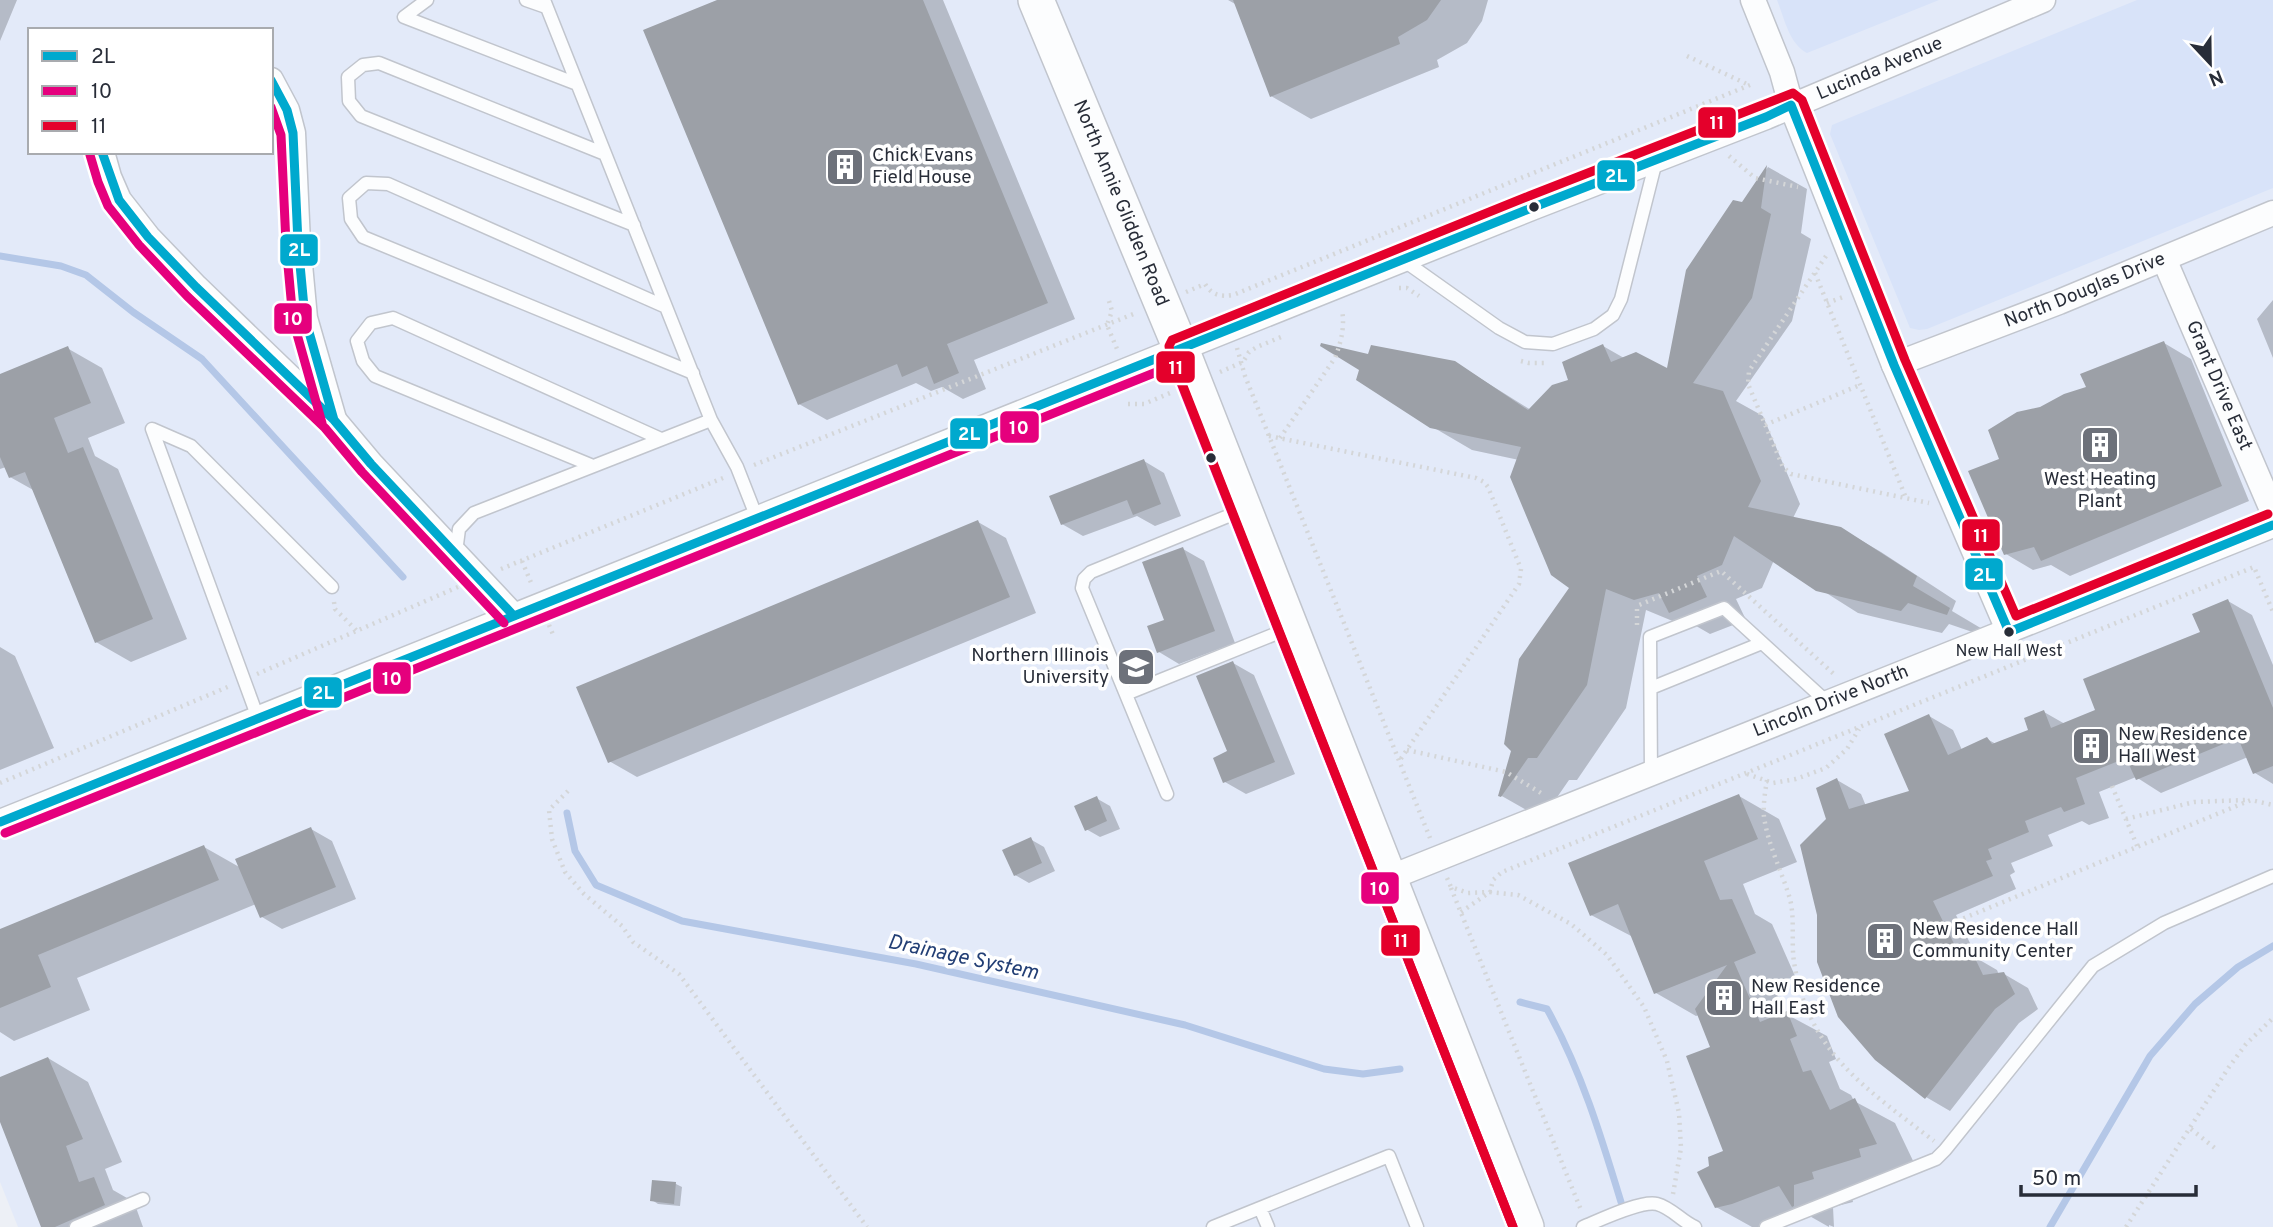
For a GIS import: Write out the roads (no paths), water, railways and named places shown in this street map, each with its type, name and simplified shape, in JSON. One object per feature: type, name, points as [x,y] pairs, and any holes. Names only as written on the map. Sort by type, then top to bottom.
[{"type":"main road","name":"North Annie Glidden Road","points":[[1036,0],[1181,349],[1527,1227]]},
{"type":"street","points":[[1753,0],[1782,72],[1791,105],[1895,365],[2009,632]]},
{"type":"street","name":"Lucinda Avenue","points":[[0,822],[1403,259],[1656,161],[2043,0]]},
{"type":"street","points":[[273,84],[287,110],[293,133],[298,243],[305,318],[334,420]]},
{"type":"street","points":[[103,154],[119,200],[148,237],[334,420],[371,464],[513,615]]},
{"type":"street","name":"North Douglas Drive","points":[[1895,365],[2273,213]]},
{"type":"street","name":"Grant Drive East","points":[[2164,259],[2273,512]]},
{"type":"street","name":"Lincoln Drive North","points":[[1389,878],[2273,525]]},
{"type":"lane","points":[[427,0],[404,17],[578,84]]},
{"type":"lane","points":[[526,0],[545,3],[711,420],[738,471],[757,518]]},
{"type":"lane","points":[[605,154],[379,63],[363,65],[348,77],[349,101],[361,116],[634,225]]},
{"type":"lane","points":[[1403,259],[1499,328],[1525,342],[1553,344],[1594,329],[1613,315],[1621,299],[1656,161]]},
{"type":"lane","points":[[666,307],[388,184],[366,183],[349,198],[351,219],[363,237],[693,373]]},
{"type":"lane","points":[[593,466],[375,376],[363,360],[357,341],[371,323],[393,318],[661,439]]},
{"type":"lane","points":[[456,552],[459,529],[474,513],[711,420]]},
{"type":"lane","points":[[258,718],[152,429],[191,446],[332,587]]},
{"type":"lane","points":[[1167,794],[1082,588],[1084,579],[1091,572],[1244,510]]},
{"type":"lane","points":[[1651,774],[1650,637],[1724,608],[1828,703]]},
{"type":"lane","points":[[1126,694],[1290,628]]},
{"type":"lane","points":[[1651,688],[1762,643]]},
{"type":"lane","points":[[1766,1227],[1936,1159],[2093,965],[2164,923],[2273,876]]},
{"type":"lane","points":[[1213,1227],[1389,1156],[1417,1227]]},
{"type":"lane","points":[[76,1227],[143,1199]]},
{"type":"lane","points":[[1585,1226],[1642,1205],[1655,1203],[1671,1210],[1695,1227]]},
{"type":"lane","points":[[1260,1208],[1268,1227]]},
{"type":"waterway","points":[[0,256],[61,266],[86,275],[133,312],[202,359],[403,577]]},
{"type":"waterway","name":"Drainage System","points":[[567,813],[575,851],[596,885],[682,921],[916,964],[1185,1025],[1324,1069],[1363,1074],[1400,1069]]},
{"type":"waterway","name":"Drainage System","points":[[2050,1227],[2150,1056],[2195,1004],[2238,967],[2273,946]]},
{"type":"waterway","name":"Drainage System","points":[[1520,1002],[1547,1009],[1559,1032],[1589,1104],[1621,1202]]},
{"type":"place","name":"Chick Evans Field House","points":[[845,167]]},
{"type":"place","name":"West Heating Plant","points":[[2100,445]]},
{"type":"place","name":"New Hall West","points":[[2009,632]]},
{"type":"place","name":"Northern Illinois University","points":[[1136,667]]},
{"type":"place","name":"New Residence Hall West","points":[[2091,746]]},
{"type":"place","name":"New Residence Hall Community Center","points":[[1885,941]]},
{"type":"place","name":"New Residence Hall East","points":[[1724,998]]}]
